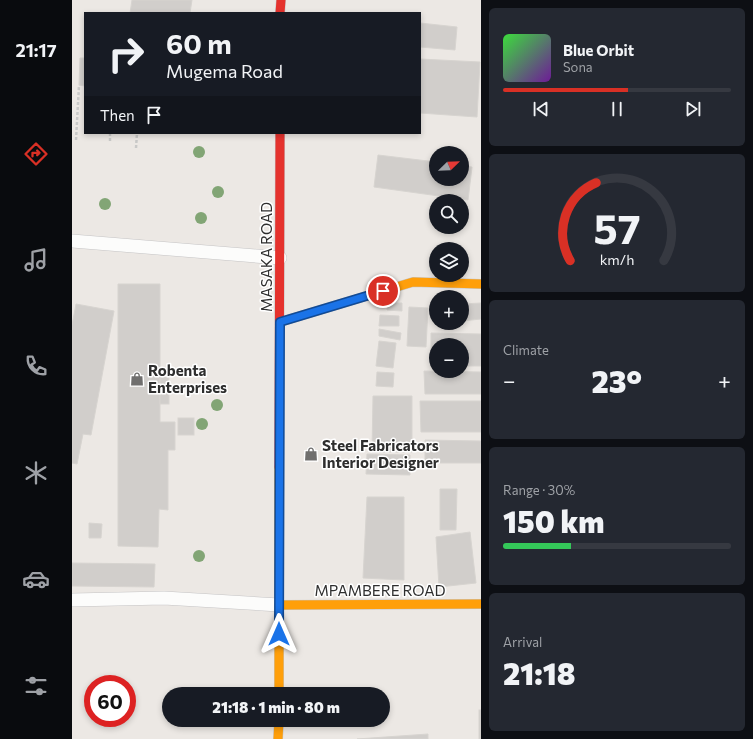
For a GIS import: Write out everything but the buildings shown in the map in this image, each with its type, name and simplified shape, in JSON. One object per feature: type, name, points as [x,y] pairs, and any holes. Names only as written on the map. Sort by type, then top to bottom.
[{"type":"main road","points":[[280,0],[280,12]]},
{"type":"main road","name":"MASAKA ROAD","points":[[279,687],[280,134]]},
{"type":"main road","points":[[280,322],[413,282],[481,284]]},
{"type":"main road","name":"MPAMBERE ROAD","points":[[279,604],[481,604]]},
{"type":"main road","points":[[278,727],[278,739]]},
{"type":"lane","points":[[72,241],[280,258]]},
{"type":"lane","points":[[72,600],[164,598],[279,604]]},
{"type":"path","points":[[76,140],[79,85]]},
{"type":"path","points":[[110,134],[110,141]]},
{"type":"path","points":[[136,148],[137,134]]},
{"type":"traffic: slow","points":[[280,322],[413,282],[481,284]]},
{"type":"traffic: slow","points":[[279,467],[279,687]]},
{"type":"traffic: slow","points":[[279,605],[481,604]]},
{"type":"traffic: slow","points":[[278,739],[279,727]]},
{"type":"traffic: jam","points":[[280,12],[281,0]]},
{"type":"traffic: jam","points":[[279,467],[280,134]]},
{"type":"place","name":"Robenta Enterprises","points":[[137,379]]},
{"type":"place","name":"Steel Fabricators Interior Designer","points":[[311,454]]},
{"type":"route","points":[[279,634],[280,322],[383,291]]}]
